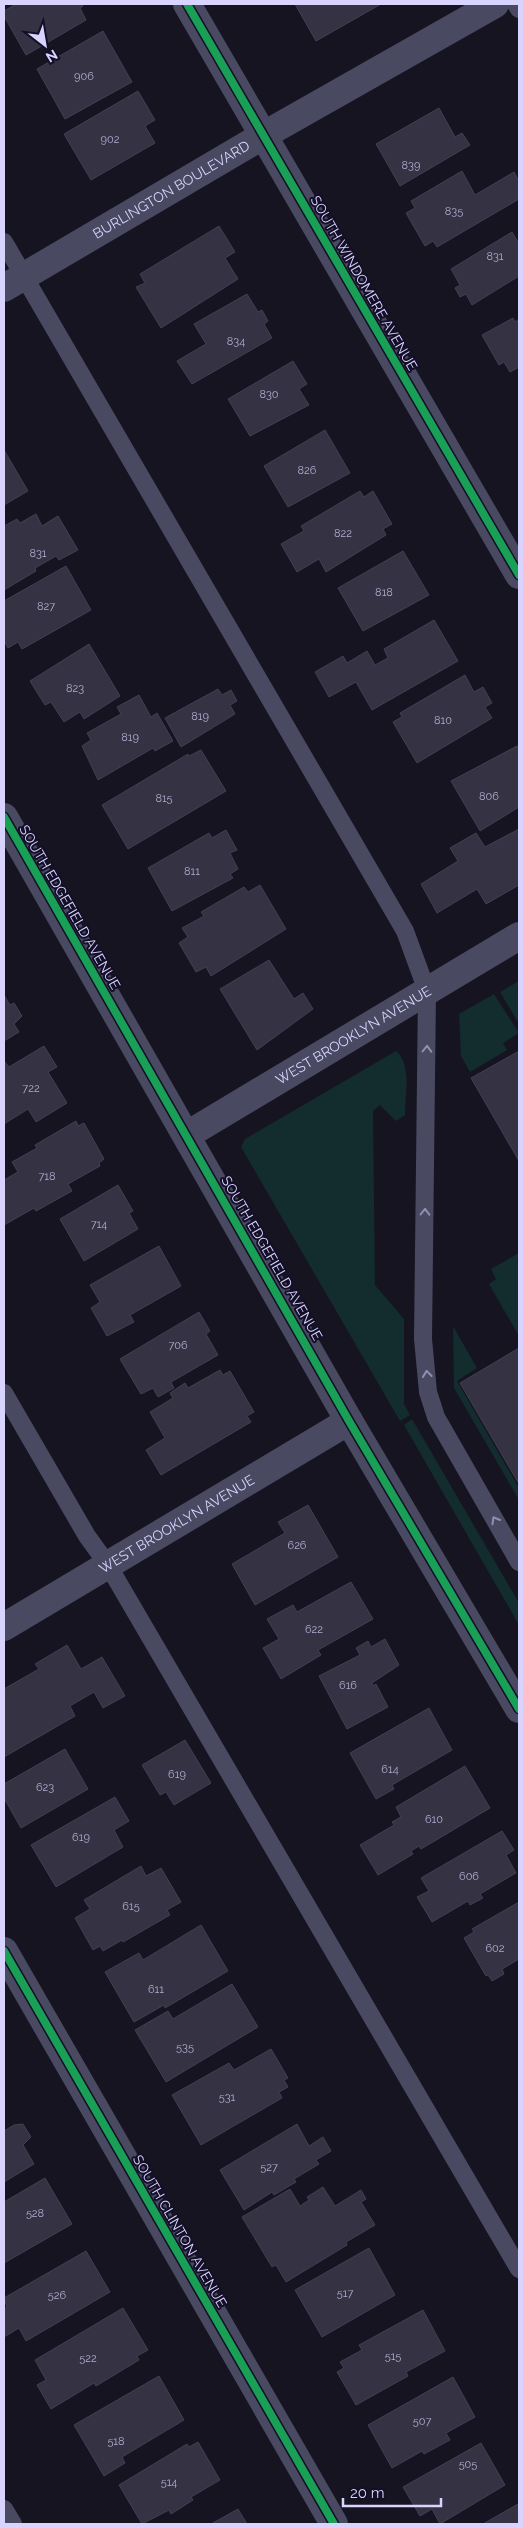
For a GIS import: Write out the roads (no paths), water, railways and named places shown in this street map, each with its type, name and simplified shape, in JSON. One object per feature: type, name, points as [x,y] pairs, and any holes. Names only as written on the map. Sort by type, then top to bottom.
[{"type":"street","name":"SOUTH WINDOMERE AVENUE","points":[[187,4],[519,575]]},
{"type":"street","name":"BURLINGTON BOULEVARD","points":[[14,282],[264,135],[495,4]]},
{"type":"street","name":"SOUTH EDGEFIELD AVENUE","points":[[4,817],[349,1420],[519,1709]]},
{"type":"street","name":"WEST BROOKLYN AVENUE","points":[[187,1135],[519,936]]},
{"type":"street","name":"WEST BROOKLYN AVENUE","points":[[4,1627],[349,1420]]},
{"type":"street","name":"SOUTH CLINTON AVENUE","points":[[4,1951],[334,2524]]},
{"type":"lane","points":[[516,4],[519,9]]},
{"type":"lane","points":[[4,242],[14,282],[405,932],[427,991],[423,1339],[428,1392],[436,1417],[519,1562]]},
{"type":"lane","points":[[4,1393],[87,1536],[108,1565],[519,2269]]},
{"type":"lane","points":[[4,2509],[13,2524]]}]
